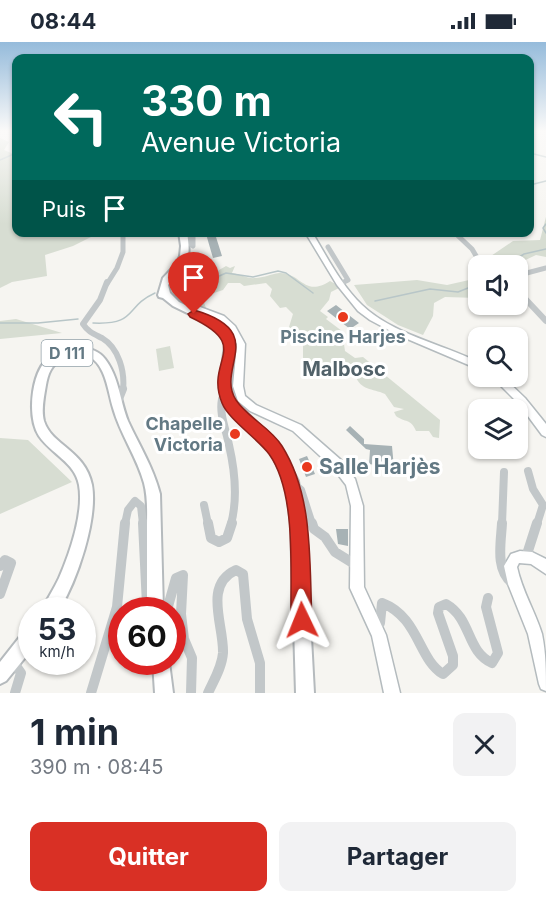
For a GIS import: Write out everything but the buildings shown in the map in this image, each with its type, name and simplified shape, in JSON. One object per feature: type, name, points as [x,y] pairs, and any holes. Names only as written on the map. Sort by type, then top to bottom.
[{"type":"main road","points":[[184,237],[186,255],[162,293],[183,311],[216,328],[223,338],[226,350],[220,380],[222,399],[233,415],[260,433]]},
{"type":"main road","points":[[183,311],[217,324],[226,334],[231,352],[225,384],[226,396],[232,407],[260,433],[281,458],[292,481],[298,525],[305,693]]},
{"type":"main road","name":"D 111","points":[[58,597],[68,580],[87,496],[84,474],[45,437],[37,423],[44,371],[51,361],[76,351],[90,354],[108,371],[117,404],[150,477],[153,494],[155,597]]},
{"type":"main road","points":[[0,675],[18,652]]},
{"type":"street","points":[[117,404],[122,397],[123,383],[119,357],[106,341],[90,333],[84,324],[100,300],[109,278],[117,268],[123,252],[123,237]]},
{"type":"street","points":[[312,237],[351,299],[364,311],[391,327],[468,362]]},
{"type":"street","points":[[459,237],[476,255]]},
{"type":"street","points":[[328,247],[348,280],[345,287]]},
{"type":"street","points":[[528,272],[544,267]]},
{"type":"street","points":[[528,302],[546,321]]},
{"type":"street","points":[[183,311],[192,307],[221,318],[232,328],[241,344],[238,386],[241,398],[253,408],[297,428],[348,477],[357,498],[357,588],[376,627],[392,693]]},
{"type":"street","points":[[507,387],[522,401],[546,432]]},
{"type":"street","points":[[204,505],[211,538],[219,542],[227,538],[237,501],[236,479],[220,410],[222,399]]},
{"type":"street","points":[[528,471],[536,497],[543,504],[528,551],[529,556]]},
{"type":"street","points":[[504,472],[500,558],[505,577],[514,584]]},
{"type":"street","points":[[292,481],[301,490],[314,528],[325,537],[335,552],[356,566]]},
{"type":"street","points":[[118,597],[122,535],[128,510],[135,501],[141,506],[147,597]]},
{"type":"street","points":[[546,568],[529,556],[515,558],[510,572],[535,634],[546,684]]},
{"type":"street","points":[[0,566],[5,560],[11,563],[0,594]]},
{"type":"street","points":[[208,693],[223,654],[217,607],[218,593],[224,577],[228,572],[236,570],[243,574],[247,619],[260,663],[260,693]]},
{"type":"street","points":[[171,597],[179,574],[183,575],[182,597]]},
{"type":"street","points":[[376,627],[380,623],[380,606],[386,603],[398,613],[415,634],[435,669],[442,674],[446,673],[453,665],[453,656],[438,613],[439,607],[446,604],[461,613],[478,653],[482,659],[492,663],[498,653],[486,607],[488,598]]},
{"type":"street","points":[[91,693],[108,637]]},
{"type":"street","points":[[186,644],[192,658],[191,693]]},
{"type":"street","points":[[12,660],[21,673],[15,693]]},
{"type":"shaded area","points":[[0,162],[12,162],[12,237],[91,237],[73,246],[45,255],[47,276],[12,282],[0,288]]},
{"type":"shaded area","points":[[546,217],[546,257],[536,255],[528,259],[528,255],[492,255],[513,241],[540,240]]},
{"type":"shaded area","points":[[226,266],[230,268],[235,266],[232,273],[250,278],[279,273],[293,276],[308,286],[314,287],[330,281],[341,287],[331,292],[329,300],[320,311],[328,317],[326,319],[342,331],[345,351],[355,358],[363,357],[440,420],[439,438],[433,437],[429,431],[416,431],[410,422],[396,416],[394,412],[404,409],[394,407],[385,394],[360,384],[355,375],[319,370],[303,372],[303,343],[289,327],[293,314],[286,307],[280,308],[270,296],[272,289],[266,283],[244,286],[240,283],[228,283],[223,290],[202,297],[206,308],[176,300],[172,292],[212,276]]},
{"type":"shaded area","points":[[417,280],[447,285],[468,280],[468,298],[445,297],[434,303],[433,316],[423,335],[398,325],[367,305],[354,285]]},
{"type":"shaded area","points":[[16,319],[62,333],[0,339],[0,321]]},
{"type":"shaded area","points":[[170,346],[174,368],[159,371],[156,349]]},
{"type":"shaded area","points":[[0,438],[28,440],[72,482],[0,514]]},
{"type":"waterway","points":[[534,184],[546,181]]},
{"type":"waterway","points":[[546,224],[543,228],[546,233]]},
{"type":"waterway","points":[[522,255],[546,249]]},
{"type":"waterway","points":[[173,289],[199,285],[226,273],[253,277],[278,271],[286,273],[313,293]]},
{"type":"waterway","points":[[375,301],[430,289],[458,292],[468,288]]},
{"type":"waterway","points":[[93,323],[107,323],[124,318],[145,298],[155,293]]},
{"type":"waterway","points":[[0,323],[38,323],[78,319]]},
{"type":"place","name":"Piscine Harjes","points":[[343,317]]},
{"type":"place","name":"Chapelle Victoria","points":[[235,434]]},
{"type":"place","name":"Salle Harjès","points":[[307,467]]},
{"type":"district","name":"Malbosc","points":[[344,369]]},
{"type":"route","points":[[194,314],[217,324],[226,334],[231,352],[226,375],[226,396],[232,407],[250,422],[275,449],[292,481],[297,507],[302,620]]}]
